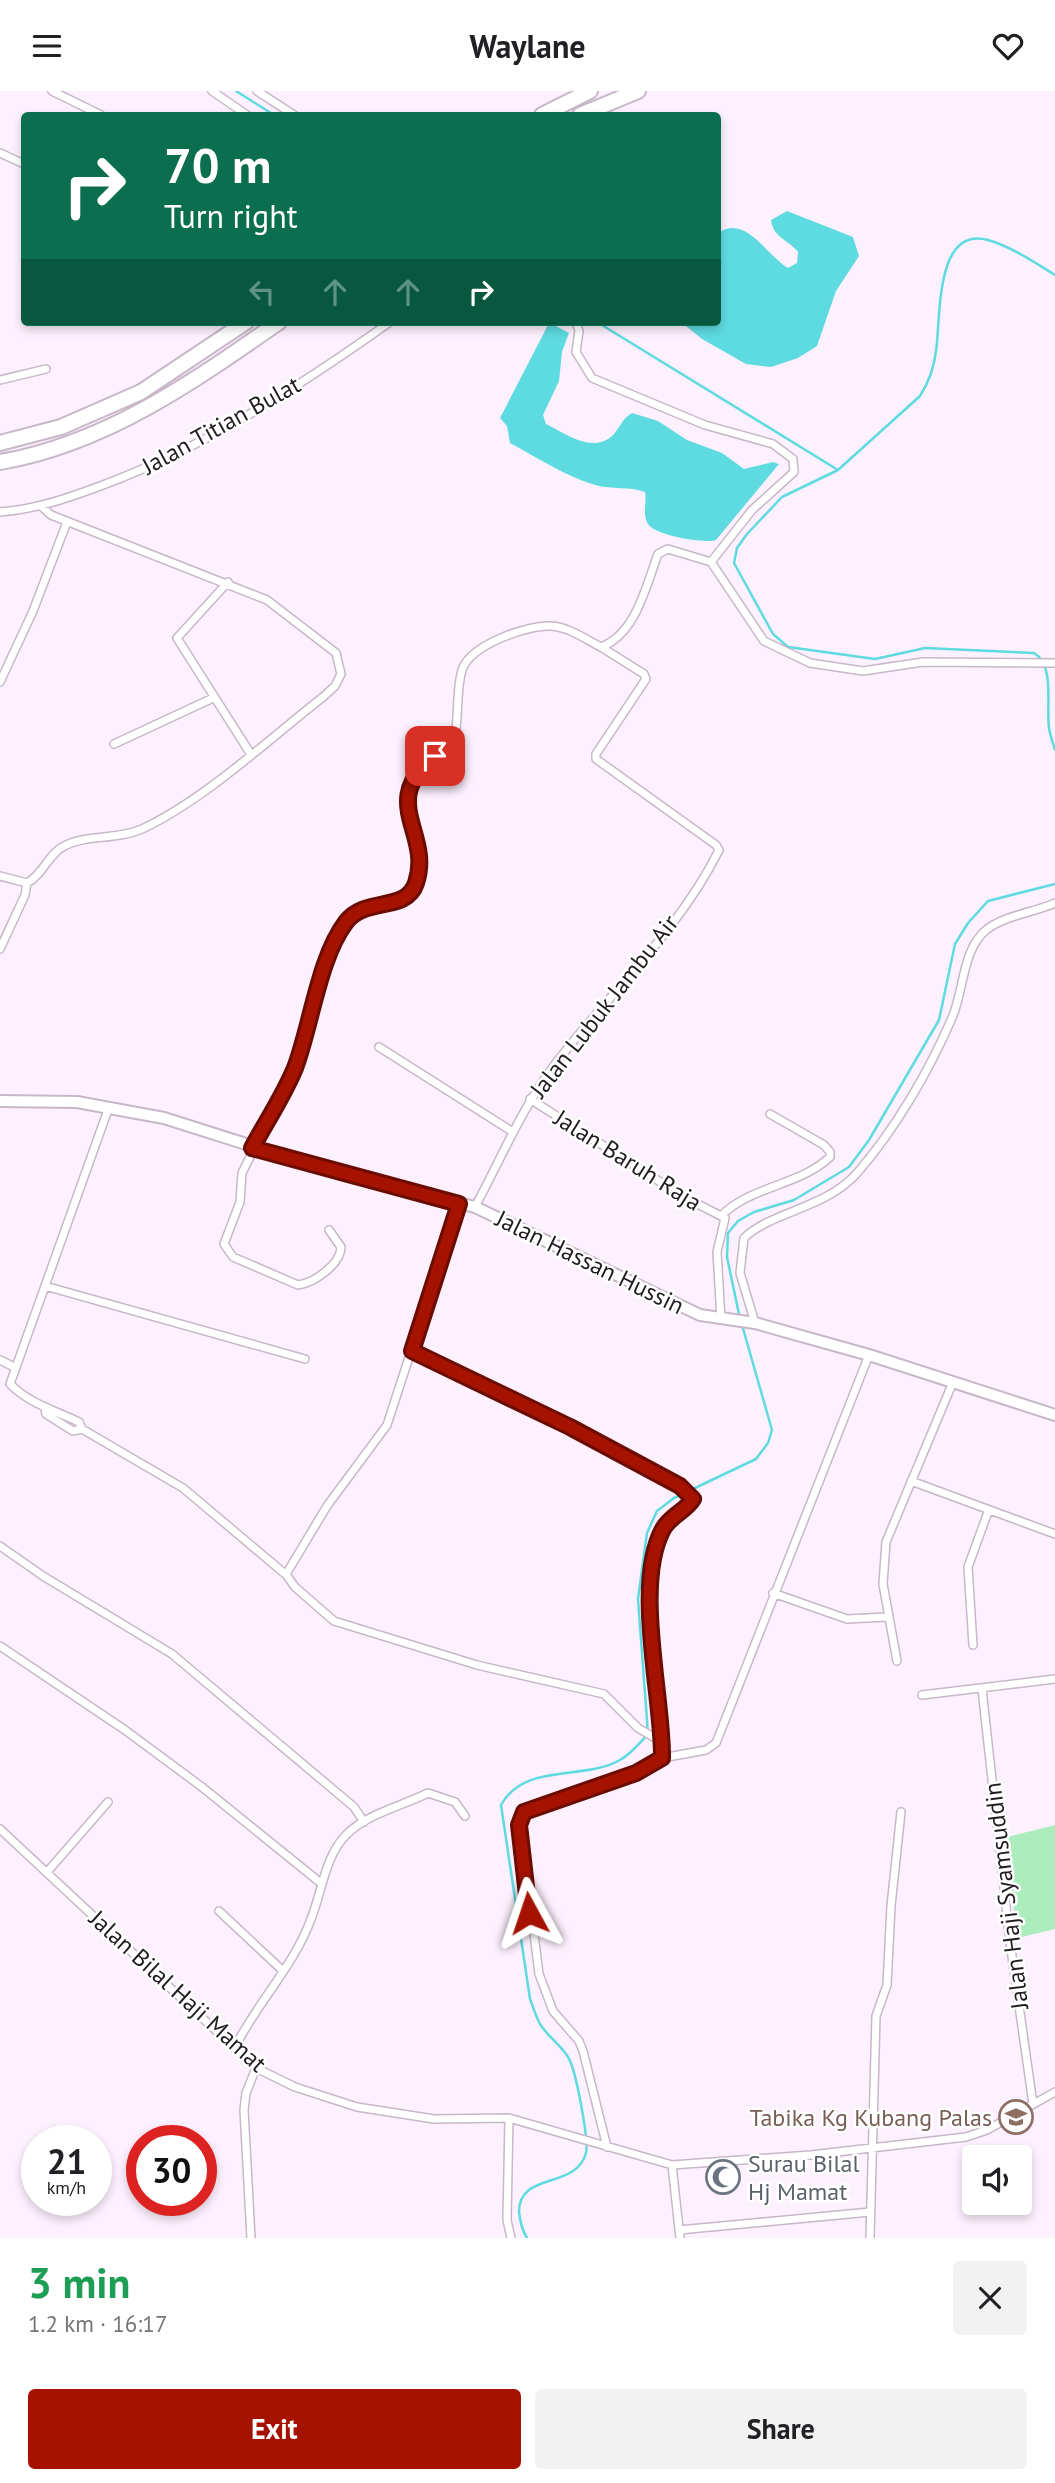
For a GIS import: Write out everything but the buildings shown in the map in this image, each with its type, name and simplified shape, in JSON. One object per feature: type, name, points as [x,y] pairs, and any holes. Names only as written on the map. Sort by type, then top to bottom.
[{"type":"highway","points":[[548,112],[590,91]]},
{"type":"highway","points":[[587,112],[638,91]]},
{"type":"highway","points":[[0,443],[61,427],[141,392],[240,326]]},
{"type":"highway","points":[[0,462],[67,445],[150,408],[273,326]]},
{"type":"street","points":[[52,91],[95,112]]},
{"type":"street","points":[[212,91],[243,112]]},
{"type":"street","points":[[257,91],[289,112]]},
{"type":"street","points":[[0,153],[21,163]]},
{"type":"street","name":"Jalan Titian Bulat","points":[[0,512],[42,507],[150,467],[250,415],[384,326]]},
{"type":"street","points":[[577,326],[576,352],[592,378],[705,425],[773,444],[793,459],[794,472],[752,510],[711,562]]},
{"type":"street","points":[[0,380],[46,369]]},
{"type":"street","points":[[0,949],[25,895],[27,884],[60,848],[85,840],[128,834],[158,821],[335,686],[341,666],[331,647],[267,600],[228,582],[67,521],[42,507]]},
{"type":"street","points":[[0,682],[33,611],[67,521]]},
{"type":"street","points":[[329,1230],[341,1251],[316,1279],[304,1284],[292,1283],[227,1252],[224,1244],[238,1208],[242,1173],[252,1148],[294,1069],[333,947],[345,922],[359,908],[401,900],[414,888],[418,865],[408,788],[417,770],[455,735],[461,674],[467,661],[500,639],[539,627],[566,629],[601,647],[616,639],[631,621],[660,552],[668,549],[711,562],[764,641],[810,663],[863,671],[923,662],[1055,663]]},
{"type":"street","points":[[228,582],[177,638],[250,753]]},
{"type":"street","name":"Jalan Lubuk Jambu Air","points":[[475,1207],[530,1099],[599,1007],[651,953],[718,852],[718,846],[596,759],[596,754],[646,679],[644,674],[601,647]]},
{"type":"street","points":[[114,744],[213,698]]},
{"type":"street","points":[[0,876],[27,884]]},
{"type":"street","points":[[752,1323],[740,1273],[744,1238],[757,1229],[811,1206],[844,1186],[858,1172],[906,1104],[948,1026],[976,942],[998,923],[1055,903]]},
{"type":"street","points":[[379,1047],[513,1132]]},
{"type":"street","name":"Jalan Baruh Raja","points":[[530,1099],[684,1197],[723,1218]]},
{"type":"street","name":"Jalan Hassan Hussin","points":[[0,1101],[60,1100],[175,1121],[252,1148],[475,1207],[699,1315],[752,1323],[869,1355],[1055,1415]]},
{"type":"street","points":[[109,1107],[10,1384],[45,1409],[46,1414],[73,1431],[82,1429],[183,1488],[285,1573],[295,1587],[334,1621],[477,1665],[604,1695],[638,1728],[658,1741]]},
{"type":"street","points":[[726,1320],[717,1252],[723,1218],[733,1204],[800,1175],[830,1157],[831,1152],[824,1145],[770,1114]]},
{"type":"street","points":[[285,1573],[327,1506],[387,1425],[459,1204]]},
{"type":"street","points":[[46,1286],[305,1359]]},
{"type":"street","points":[[412,1351],[570,1427],[680,1486],[691,1497],[692,1503],[679,1510],[664,1528],[654,1563],[653,1680],[662,1758]]},
{"type":"street","points":[[607,2147],[587,2060],[579,2041],[553,2011],[539,1974],[519,1825],[527,1810],[636,1773],[662,1758],[706,1750],[716,1743],[869,1355]]},
{"type":"street","points":[[0,1360],[16,1368]]},
{"type":"street","points":[[897,1661],[883,1584],[885,1549],[953,1382]]},
{"type":"street","points":[[911,1481],[988,1512],[1055,1534]]},
{"type":"street","points":[[973,1645],[968,1567],[988,1512]]},
{"type":"street","points":[[0,1546],[43,1576],[172,1654],[354,1807],[363,1822]]},
{"type":"street","points":[[773,1593],[847,1619],[887,1617]]},
{"type":"street","points":[[0,1646],[125,1730],[202,1787],[322,1884]]},
{"type":"street","points":[[922,1695],[1055,1679]]},
{"type":"street","name":"Jalan Haji Syamsuddin","points":[[982,1689],[1010,1942],[1033,2104]]},
{"type":"street","points":[[234,2049],[304,1935],[335,1849],[347,1833],[363,1822],[428,1793],[455,1802],[465,1816]]},
{"type":"street","points":[[48,1871],[108,1802]]},
{"type":"street","points":[[870,2238],[876,2016],[887,1985],[891,1906],[901,1812]]},
{"type":"street","name":"Jalan Bilal Haji Mamat","points":[[0,1829],[256,2068],[295,2087],[357,2107],[434,2119],[509,2118],[672,2165],[871,2149],[966,2137],[987,2130],[1055,2092]]},
{"type":"street","points":[[219,1911],[282,1970]]},
{"type":"street","points":[[251,2238],[244,2110],[246,2092],[256,2068]]},
{"type":"street","points":[[509,2118],[507,2220],[511,2238]]},
{"type":"street","points":[[672,2165],[679,2234],[870,2213]]},
{"type":"green space","points":[[1055,1825],[1055,1929],[1018,1938],[1003,1838]]},
{"type":"water","points":[[787,211],[853,237],[859,256],[836,291],[817,346],[798,358],[771,367],[746,364],[702,339],[686,326],[721,326],[721,232],[738,229],[747,232],[788,268],[797,263],[798,252],[778,235],[771,220]]},
{"type":"water","points":[[547,326],[556,326],[569,333],[562,352],[559,381],[543,415],[546,424],[580,441],[598,443],[614,434],[632,413],[658,421],[687,440],[722,453],[744,469],[773,462],[779,464],[716,540],[691,540],[659,532],[648,524],[645,492],[601,486],[562,472],[510,443],[507,426],[500,418]]},
{"type":"waterway","points":[[236,91],[269,112]]},
{"type":"waterway","points":[[1055,275],[1014,251],[988,240],[970,239],[958,247],[949,261],[944,279],[934,363],[920,396],[838,470],[782,497],[747,534],[737,548],[734,563],[773,634],[788,647],[875,659],[925,648],[1034,653],[1041,659],[1047,676],[1049,728],[1055,750]]},
{"type":"waterway","points":[[604,326],[838,470]]},
{"type":"waterway","points":[[740,1319],[727,1257],[728,1233],[738,1221],[754,1212],[794,1200],[849,1167],[869,1140],[939,1020],[955,944],[968,923],[988,901],[1055,884]]},
{"type":"waterway","points":[[527,2238],[519,2215],[521,2199],[538,2185],[571,2172],[580,2164],[586,2153],[586,2135],[571,2064],[540,2024],[530,1999],[501,1805],[511,1792],[539,1777],[589,1770],[620,1760],[632,1752],[648,1734],[638,1599],[647,1533],[657,1511],[674,1498],[756,1459],[768,1443],[772,1430],[742,1325]]},
{"type":"place","name":"Tabika Kg Kubang Palas","points":[[1016,2117]]},
{"type":"place","name":"Surau Bilal Hj Mamat","points":[[723,2177]]},
{"type":"route","points":[[435,756],[417,770],[408,788],[418,880],[411,892],[401,900],[359,908],[345,922],[333,947],[294,1069],[252,1148],[347,1176],[459,1204],[412,1351],[570,1427],[680,1486],[693,1499],[692,1503],[679,1510],[664,1528],[658,1541],[654,1563],[651,1610],[653,1680],[662,1758],[636,1773],[524,1812],[519,1825],[529,1913]]}]
